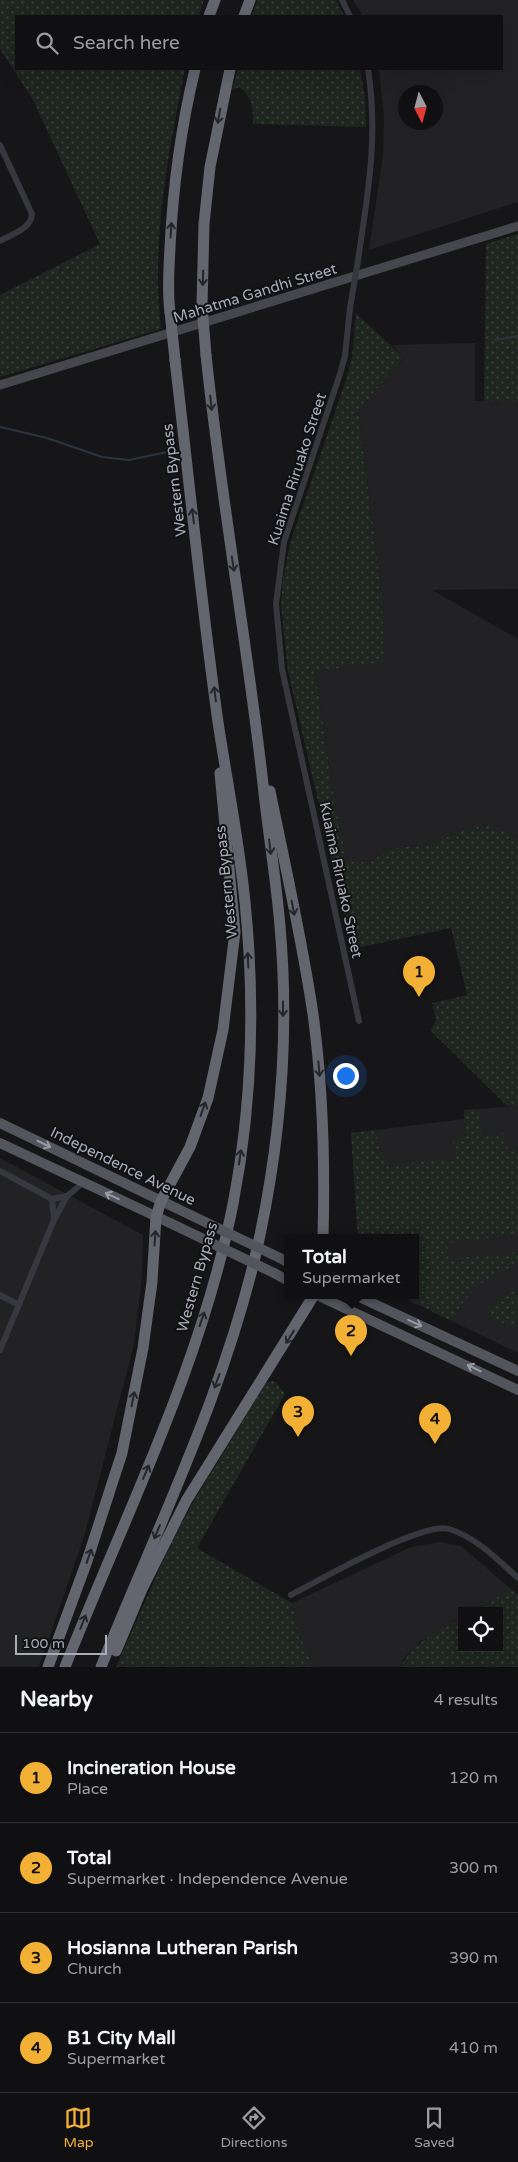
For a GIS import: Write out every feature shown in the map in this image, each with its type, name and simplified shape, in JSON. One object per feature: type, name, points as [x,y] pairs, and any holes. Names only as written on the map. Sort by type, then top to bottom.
[{"type":"highway","points":[[209,15],[215,0]]},
{"type":"highway","points":[[244,15],[250,0]]},
{"type":"highway","name":"Western Bypass","points":[[65,1667],[155,1450],[216,1275],[232,1205],[246,1112],[250,1012],[246,905],[218,722],[168,296],[171,219],[182,133],[195,70]]},
{"type":"highway","points":[[230,70],[210,168],[204,224],[202,305],[206,355],[222,496],[257,723],[312,1014],[323,1136],[323,1234]]},
{"type":"highway","points":[[48,1667],[87,1561],[122,1453],[143,1348],[152,1282],[156,1217],[161,1201],[190,1147],[208,1098],[223,1030],[235,932],[216,743],[218,722]]},
{"type":"highway","points":[[102,1667],[224,1362],[246,1294],[260,1233],[277,1131],[282,1072],[283,971],[280,924],[257,723]]},
{"type":"highway","points":[[109,1667],[142,1589],[186,1501],[313,1299]]},
{"type":"main road","name":"Independence Avenue","points":[[0,1123],[284,1260]]},
{"type":"main road","name":"Independence Avenue","points":[[0,1143],[284,1278]]},
{"type":"main road","points":[[325,1299],[518,1390]]},
{"type":"main road","points":[[364,1299],[518,1371]]},
{"type":"street","points":[[342,0],[350,15]]},
{"type":"street","name":"Kuaima Riruako Street","points":[[359,1021],[282,669],[276,604],[284,542],[345,356],[372,154],[373,104],[368,70]]},
{"type":"street","points":[[0,145],[32,214],[32,221],[28,226],[0,241]]},
{"type":"street","name":"Mahatma Gandhi Street","points":[[0,385],[518,226]]},
{"type":"street","points":[[0,1171],[52,1199],[67,1196]]},
{"type":"street","points":[[0,1350],[54,1220],[67,1196],[84,1183]]},
{"type":"street","points":[[52,1199],[54,1220]]},
{"type":"street","points":[[0,1295],[20,1304]]},
{"type":"street","points":[[291,1595],[402,1538],[447,1528],[466,1535],[518,1578]]},
{"type":"shaded area","points":[[0,0],[204,0],[199,15],[15,15],[15,70],[185,70],[167,166],[160,230],[158,296],[161,329],[0,377],[0,295],[100,244],[33,100],[0,49]]},
{"type":"shaded area","points":[[257,0],[336,0],[344,15],[252,15]]},
{"type":"shaded area","points":[[353,0],[518,0],[518,202],[369,250],[383,155],[384,119],[379,70],[503,70],[503,15],[362,15]]},
{"type":"shaded area","points":[[238,70],[360,70],[365,97],[366,127],[253,124],[250,99],[239,87],[232,90]]},
{"type":"shaded area","points":[[518,234],[518,402],[484,402],[486,244]]},
{"type":"shaded area","points":[[356,313],[404,358],[358,410],[382,595],[384,662],[315,671],[334,799],[347,862],[370,862],[389,849],[432,844],[465,829],[482,826],[493,826],[518,839],[518,1106],[507,1106],[430,1030],[436,1020],[432,1003],[467,995],[451,928],[352,949],[288,671],[281,605],[283,578],[291,540],[347,377],[352,357]]},
{"type":"shaded area","points":[[475,343],[475,401],[518,402],[518,589],[432,590],[518,639],[518,839],[493,826],[465,829],[432,844],[389,849],[370,862],[347,862],[334,799],[315,670],[384,662],[382,595],[358,409],[404,359],[393,345]]},
{"type":"shaded area","points":[[518,1106],[518,1353],[406,1299],[419,1299],[419,1234],[358,1234],[351,1133],[464,1119],[464,1110]]},
{"type":"shaded area","points":[[479,1109],[482,1136],[505,1133],[508,1150],[518,1149],[518,1234],[447,1243],[449,1259],[518,1252],[518,1265],[496,1274],[479,1285],[458,1310],[452,1321],[406,1299],[419,1299],[419,1234],[358,1234],[351,1133],[375,1130],[382,1154],[390,1165],[455,1158],[453,1141],[460,1140],[459,1136],[466,1136],[464,1110]]},
{"type":"shaded area","points":[[0,1158],[143,1235],[142,1277],[134,1344],[84,1537],[39,1667],[0,1667]]},
{"type":"shaded area","points":[[518,1291],[516,1324],[512,1327],[488,1317],[486,1313],[488,1309],[510,1292]]},
{"type":"shaded area","points":[[275,1381],[285,1394],[197,1548],[292,1603],[298,1631],[314,1667],[116,1667],[171,1543],[195,1499],[266,1383]]},
{"type":"shaded area","points":[[440,1542],[461,1546],[511,1589],[481,1607],[458,1607],[458,1620],[420,1642],[404,1658],[401,1667],[314,1667],[298,1631],[292,1603],[411,1547]]},
{"type":"shaded area","points":[[511,1589],[518,1594],[518,1667],[401,1667],[406,1658],[419,1644],[458,1620],[458,1652],[503,1652],[503,1607],[481,1607]]},
{"type":"waterway","points":[[495,340],[518,336]]},
{"type":"waterway","points":[[0,427],[47,438],[102,457],[129,460],[167,452]]},
{"type":"place","name":"Incineration House","points":[[419,997]]},
{"type":"place","name":"Total","points":[[351,1356]]},
{"type":"place","name":"Hosianna Lutheran Parish","points":[[298,1437]]},
{"type":"place","name":"B1 City Mall","points":[[435,1444]]}]
